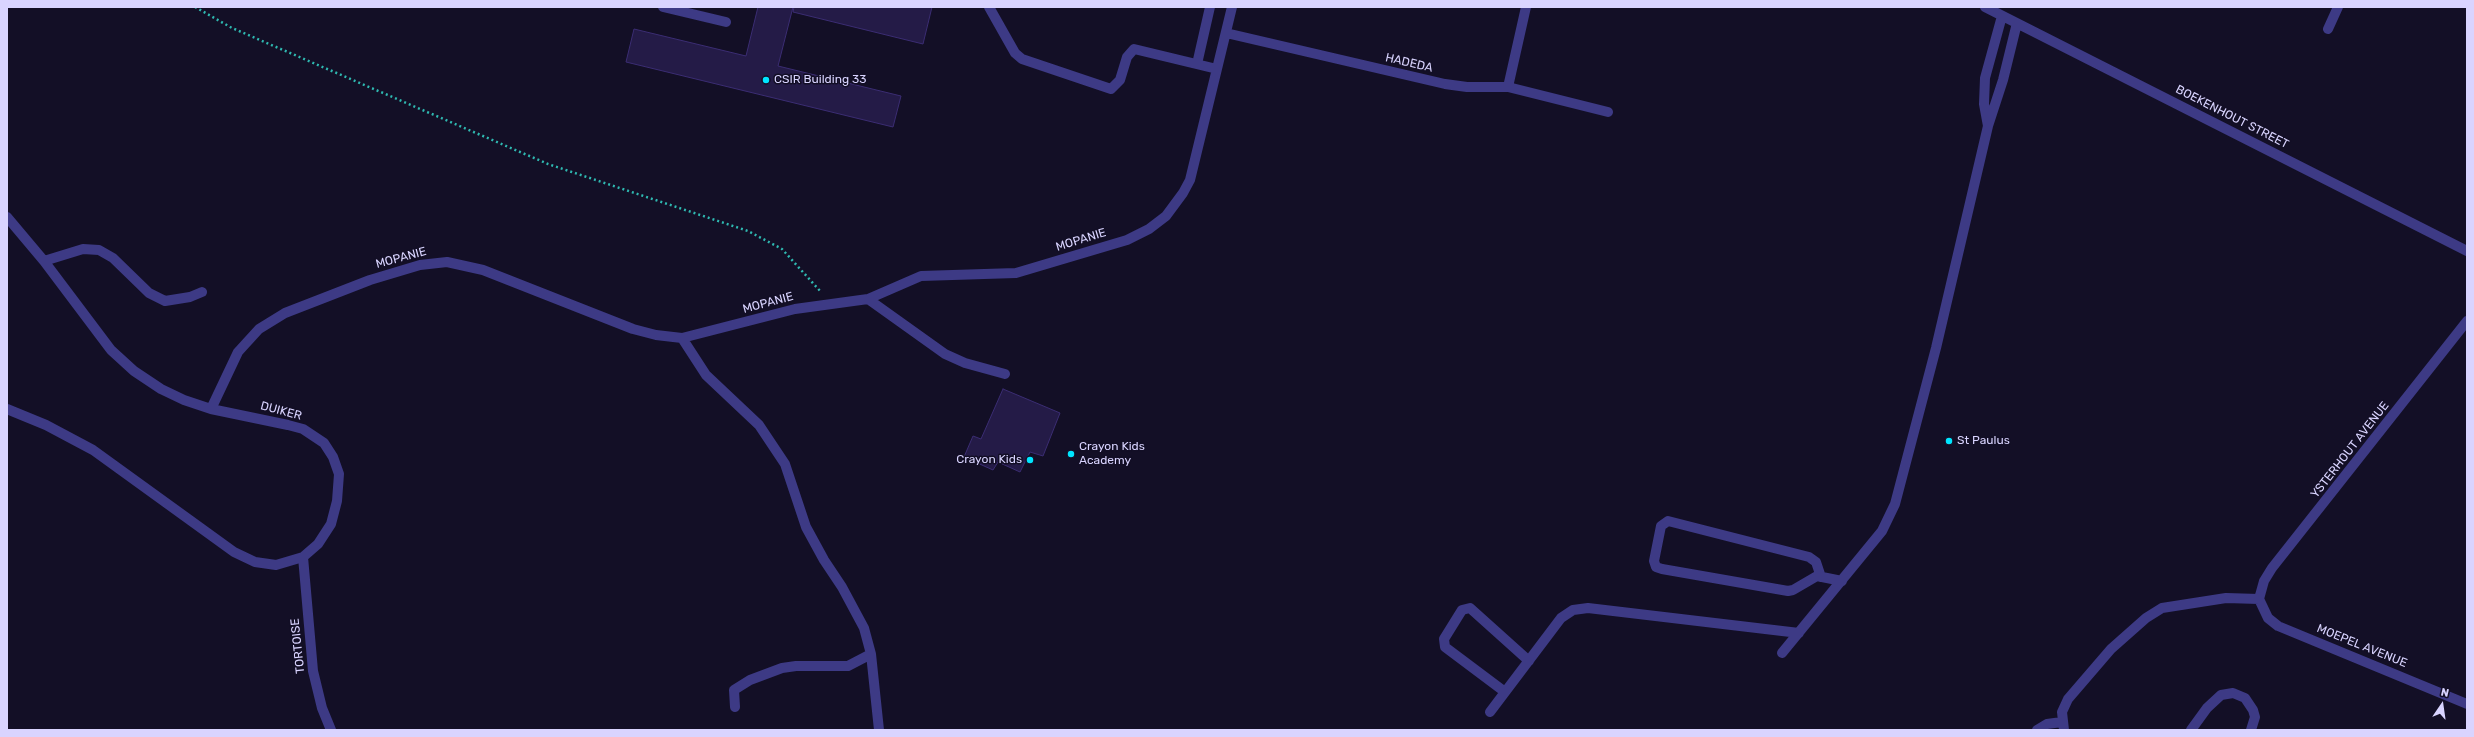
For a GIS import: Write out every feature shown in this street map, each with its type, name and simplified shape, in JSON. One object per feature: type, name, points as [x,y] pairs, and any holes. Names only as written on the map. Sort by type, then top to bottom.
[{"type":"street","points":[[663,7],[726,22]]},
{"type":"street","points":[[989,7],[1015,53],[1022,59],[1111,89],[1120,80],[1128,57],[1134,49],[1217,69]]},
{"type":"street","points":[[1197,64],[1210,7]]},
{"type":"street","name":"MOPANIE","points":[[211,409],[238,352],[259,329],[285,313],[370,280],[420,265],[447,262],[483,270],[633,329],[656,335],[682,338],[794,309],[868,299],[921,276],[997,275],[1023,272],[1126,240],[1157,224],[1178,202],[1192,174],[1232,7]]},
{"type":"street","points":[[1508,87],[1526,7]]},
{"type":"street","name":"BOEKENHOUT STREET","points":[[1985,7],[2018,22],[2467,251]]},
{"type":"street","points":[[2328,29],[2338,7]]},
{"type":"street","points":[[1988,126],[1984,104],[1985,78],[2002,16]]},
{"type":"street","points":[[1782,653],[1882,531],[1895,504],[1936,348],[1988,126],[2003,80],[2018,22]]},
{"type":"street","name":"HADEDA","points":[[1226,33],[1444,84],[1466,87],[1508,87],[1608,112]]},
{"type":"street","name":"DUIKER","points":[[7,217],[44,261],[106,344],[134,371],[161,389],[184,400],[211,409],[269,420],[303,429],[320,440],[330,452],[339,474],[334,512],[326,534],[303,557],[276,565],[255,562],[246,558],[93,450],[46,425],[7,409]]},
{"type":"street","points":[[44,261],[83,249],[99,250],[113,258],[149,293],[166,301],[190,297],[202,292]]},
{"type":"street","points":[[868,299],[945,354],[965,363],[1005,374]]},
{"type":"street","name":"YSTERHOUT AVENUE","points":[[2259,599],[2264,581],[2272,568],[2467,321]]},
{"type":"street","points":[[682,338],[706,375],[759,425],[780,454],[793,484],[806,527],[860,618],[870,654],[879,730]]},
{"type":"street","points":[[1821,576],[1816,562],[1809,557],[1668,521],[1661,526],[1654,561],[1656,567],[1662,569],[1788,591],[1793,590],[1812,578],[1821,576],[1842,581]]},
{"type":"street","name":"TORTOISE","points":[[303,557],[313,671],[322,708],[331,730]]},
{"type":"street","points":[[2037,730],[2047,724],[2063,726],[2062,712],[2068,699],[2111,649],[2146,618],[2162,608],[2226,598],[2259,599]]},
{"type":"street","name":"MOEPEL AVENUE","points":[[2259,599],[2268,618],[2278,626],[2467,704]]},
{"type":"street","points":[[1505,692],[1444,647],[1444,639],[1462,610],[1470,608],[1529,661]]},
{"type":"street","points":[[1490,712],[1562,618],[1573,610],[1588,608],[1799,633]]},
{"type":"street","points":[[735,707],[734,690],[750,680],[777,670],[796,666],[848,666],[870,654]]},
{"type":"street","points":[[2191,730],[2221,695],[2233,693],[2245,698],[2254,710],[2255,717],[2251,730]]},
{"type":"path","points":[[195,7],[232,28],[548,164],[748,231],[782,249],[822,293]]},
{"type":"building","name":"CSIR Building 33","points":[[758,7],[793,7],[778,66],[901,96],[893,127],[626,62],[634,29],[746,56]]},
{"type":"building","points":[[794,7],[932,7],[923,44],[793,12]]},
{"type":"building","points":[[1003,389],[1060,413],[1043,456],[1030,452],[1020,472],[998,462],[993,470],[964,457],[973,436],[981,439]]},
{"type":"place","name":"CSIR Building 33","points":[[766,80]]},
{"type":"place","name":"St Paulus","points":[[1949,441]]},
{"type":"place","name":"Crayon Kids Academy","points":[[1071,454]]},
{"type":"place","name":"Crayon Kids","points":[[1030,460]]}]
